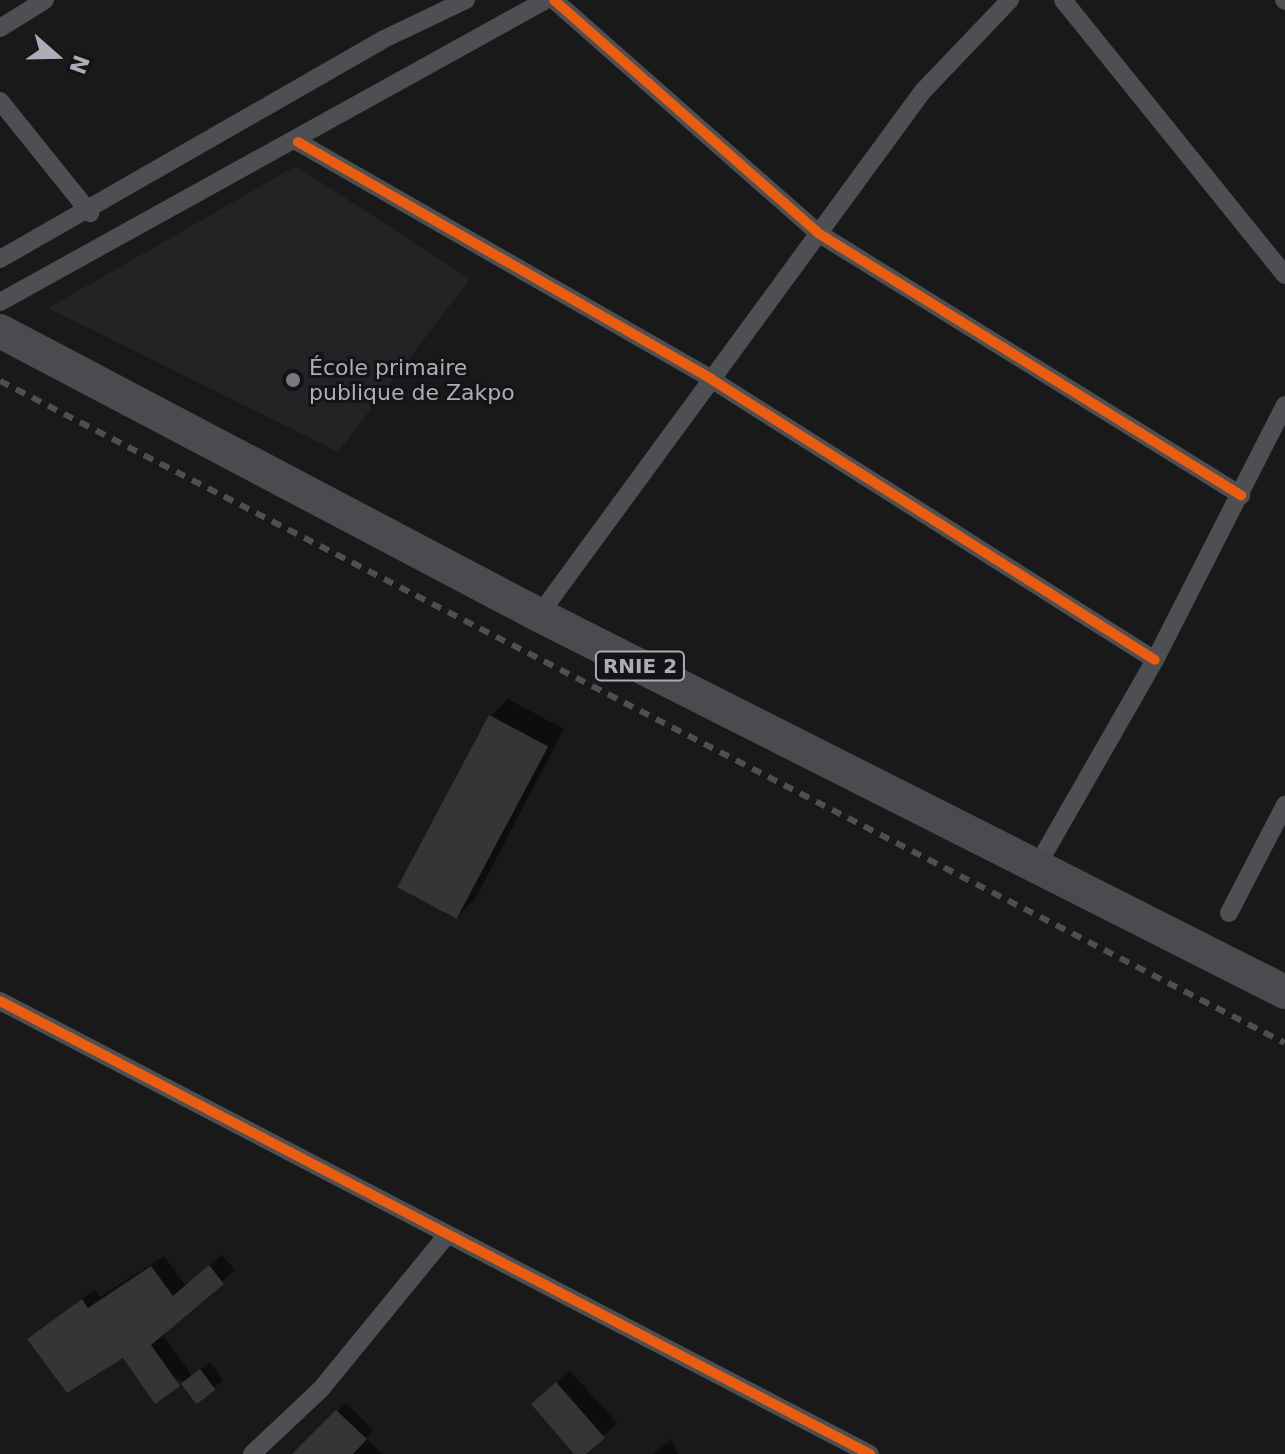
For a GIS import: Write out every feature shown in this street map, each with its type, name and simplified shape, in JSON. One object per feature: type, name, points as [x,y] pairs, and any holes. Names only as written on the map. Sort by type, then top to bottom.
[{"type":"highway","name":"RNIE 2","points":[[0,331],[539,615],[1285,992]]},
{"type":"street","points":[[0,28],[45,0]]},
{"type":"street","points":[[0,259],[90,213],[382,40],[466,0]]},
{"type":"street","points":[[0,302],[298,142],[546,0]]},
{"type":"street","points":[[554,0],[818,233],[1241,495]]},
{"type":"street","points":[[539,615],[923,91],[1010,0]]},
{"type":"street","points":[[1063,0],[1285,275]]},
{"type":"street","points":[[0,101],[90,213]]},
{"type":"street","points":[[298,142],[711,379],[1155,660]]},
{"type":"street","points":[[1037,866],[1155,660],[1285,405]]},
{"type":"street","points":[[1229,913],[1285,805]]},
{"type":"street","points":[[0,1001],[870,1454]]},
{"type":"street","points":[[252,1454],[321,1389],[447,1235]]},
{"type":"shaded area","name":"École primaire publique de Zakpo","points":[[296,166],[470,279],[338,452],[48,308]]},
{"type":"building","points":[[489,715],[548,746],[457,919],[397,887]]},
{"type":"building","points":[[209,1265],[224,1284],[151,1345],[180,1386],[155,1404],[123,1358],[67,1393],[27,1339],[82,1299],[88,1308],[151,1266],[173,1296]]},
{"type":"building","points":[[200,1369],[216,1390],[196,1404],[181,1383]]},
{"type":"building","points":[[556,1382],[605,1438],[586,1454],[574,1454],[531,1404]]},
{"type":"building","points":[[336,1410],[367,1439],[353,1454],[292,1454]]},
{"type":"railway","points":[[0,381],[1285,1043]]},
{"type":"cycle path","points":[[554,0],[818,233],[1241,495]]},
{"type":"cycle path","points":[[298,142],[711,379],[1155,660]]},
{"type":"cycle path","points":[[0,1001],[870,1454]]},
{"type":"place","name":"École primaire publique de Zakpo","points":[[293,380]]}]
